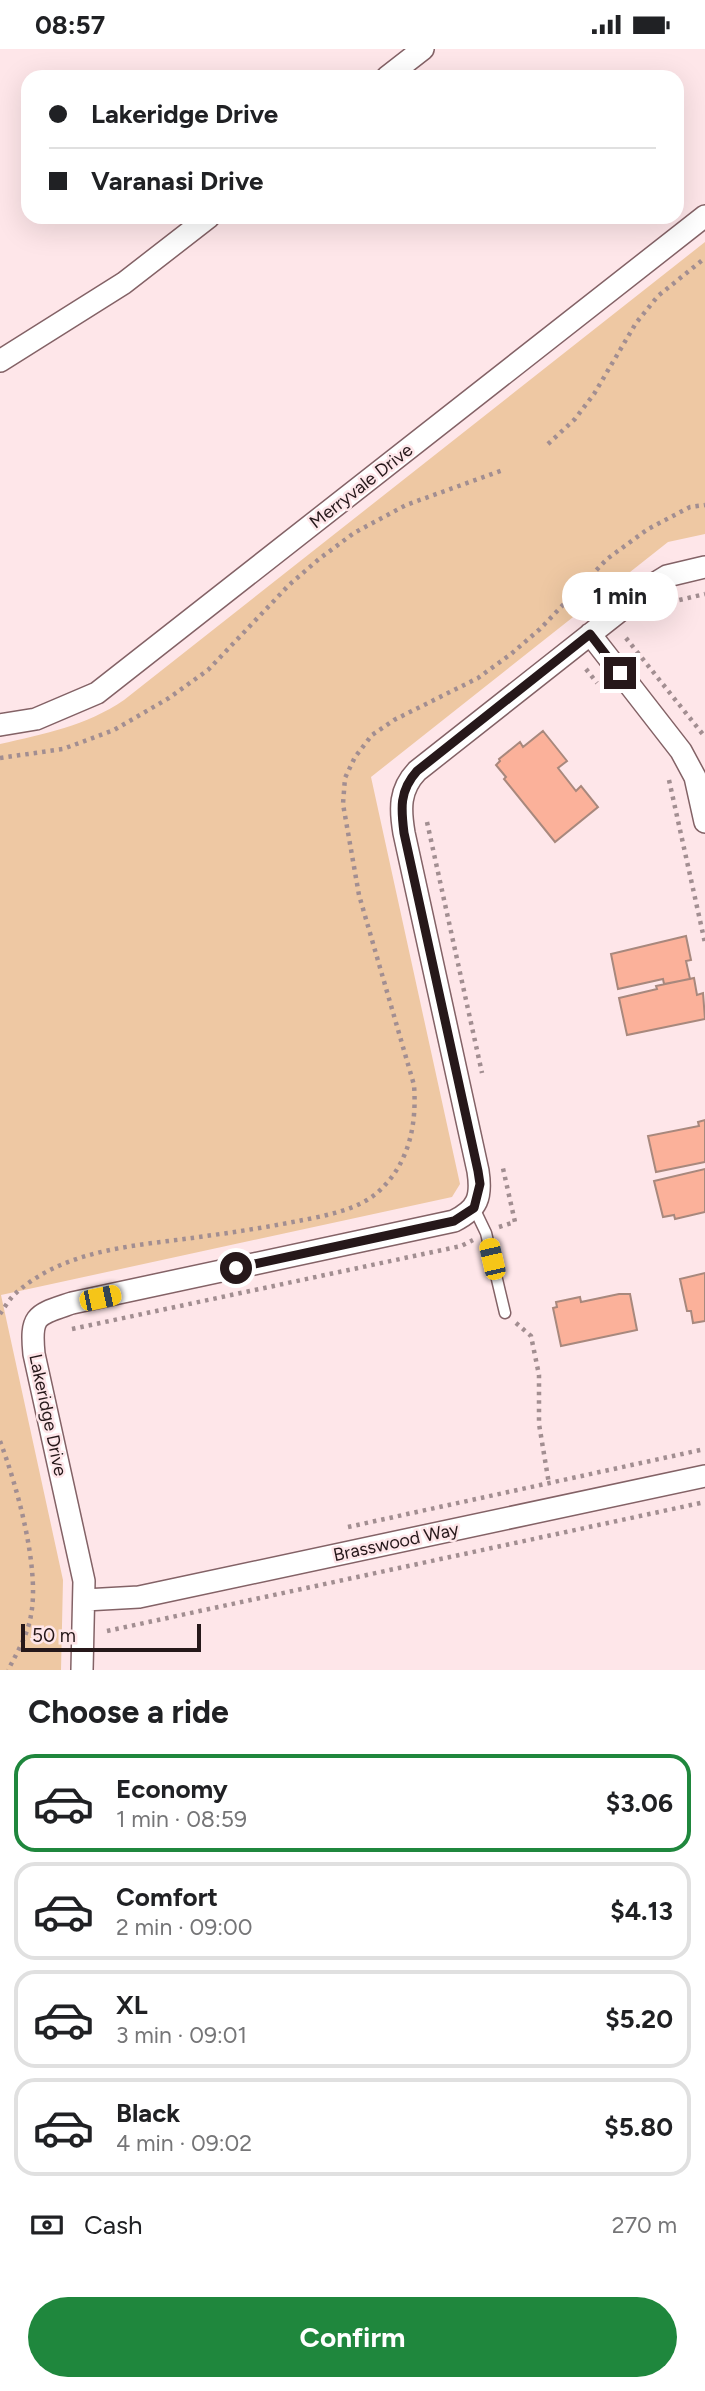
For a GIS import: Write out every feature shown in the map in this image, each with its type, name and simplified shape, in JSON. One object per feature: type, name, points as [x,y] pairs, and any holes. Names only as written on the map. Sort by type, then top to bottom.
[{"type":"street","points":[[396,70],[423,49]]},
{"type":"street","name":"Merryvale Drive","points":[[0,725],[36,719],[97,693],[705,216]]},
{"type":"street","points":[[0,361],[124,283],[200,224]]},
{"type":"street","points":[[474,1208],[480,1184],[478,1171],[404,833],[400,805],[409,779],[667,576],[705,567]]},
{"type":"street","points":[[590,634],[681,751],[695,777],[705,822]]},
{"type":"street","name":"Lakeridge Drive","points":[[82,1670],[84,1581],[34,1354],[34,1324],[39,1316],[72,1303],[454,1221],[474,1208]]},
{"type":"street","name":"Brasswood Way","points":[[85,1599],[139,1597],[705,1476]]},
{"type":"lane","points":[[474,1208],[486,1233],[505,1313]]},
{"type":"path","points":[[548,444],[575,419],[594,394],[636,323],[658,296],[705,258]]},
{"type":"path","points":[[0,758],[63,749],[114,730],[169,698],[208,670],[289,585],[354,533],[406,505],[503,470]]},
{"type":"path","points":[[0,1314],[15,1293],[46,1273],[80,1257],[121,1248],[246,1231],[319,1217],[352,1206],[376,1194],[400,1167],[413,1128],[416,1107],[414,1085],[359,895],[343,804],[345,778],[355,757],[372,735],[394,720],[478,678],[540,629],[607,559],[648,529],[690,507],[705,505]]},
{"type":"path","points":[[626,638],[705,737]]},
{"type":"path","points":[[586,669],[602,690]]},
{"type":"path","points":[[666,774],[705,943]]},
{"type":"path","points":[[505,1313],[531,1336],[539,1375],[539,1424],[554,1509]]},
{"type":"path","points":[[0,1441],[13,1477],[34,1580],[31,1616],[23,1641],[8,1670]]},
{"type":"path","points":[[344,1528],[705,1449]]},
{"type":"path","points":[[107,1631],[705,1502]]},
{"type":"shaded area","points":[[705,242],[705,534],[668,542],[371,777],[460,1184],[452,1197],[1,1295],[63,1580],[61,1670],[0,1670],[0,744],[80,723],[124,700]]},
{"type":"building","points":[[543,731],[567,761],[558,768],[576,791],[581,786],[598,807],[555,842],[504,779],[506,777],[496,765],[499,759],[520,742],[523,747]]},
{"type":"building","points":[[686,936],[691,960],[686,961],[690,979],[664,984],[663,979],[618,989],[611,954]]},
{"type":"building","points":[[694,978],[697,995],[703,993],[705,1019],[627,1035],[619,998]]},
{"type":"building","points":[[705,1120],[705,1162],[656,1172],[648,1136],[699,1126],[698,1122]]},
{"type":"building","points":[[705,1169],[705,1212],[675,1219],[674,1215],[663,1217],[654,1181]]},
{"type":"building","points":[[705,1273],[705,1321],[693,1323],[691,1311],[687,1311],[680,1279]]},
{"type":"building","points":[[630,1294],[637,1330],[561,1346],[553,1308],[557,1307],[556,1302],[580,1297],[581,1302]]},
{"type":"route","points":[[236,1268],[454,1221],[474,1208],[480,1184],[478,1171],[404,833],[400,805],[403,793],[409,779],[417,771],[590,634],[620,673]]}]
